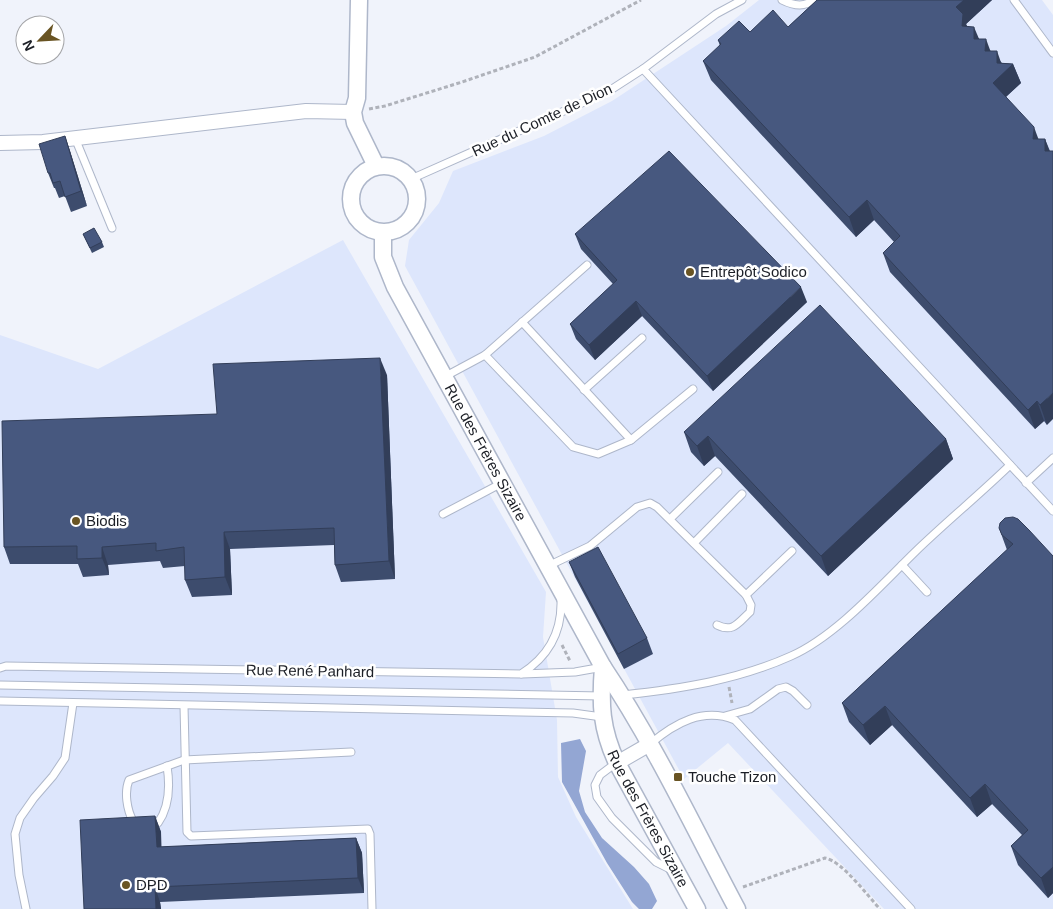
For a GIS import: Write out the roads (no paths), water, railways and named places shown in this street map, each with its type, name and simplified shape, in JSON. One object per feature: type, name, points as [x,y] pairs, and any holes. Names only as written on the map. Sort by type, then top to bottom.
[{"type":"street","points":[[359,0],[357,98],[353,112],[355,123],[376,166]]},
{"type":"street","points":[[0,143],[43,142],[306,111],[353,112]]},
{"type":"street","points":[[376,166],[389,166],[401,170],[411,179],[417,196],[414,214],[401,228],[383,232],[365,227],[353,212],[351,193],[360,176],[376,166]]},
{"type":"street","name":"Rue des Frères Sizaire","points":[[383,232],[383,257],[395,288],[603,667],[611,696],[602,717],[608,743],[696,909]]},
{"type":"street","points":[[611,696],[650,744],[737,909]]},
{"type":"street","points":[[617,763],[650,744]]},
{"type":"lane","name":"Rue du Comte de Dion","points":[[411,179],[609,91],[716,14],[742,0]]},
{"type":"lane","points":[[782,0],[797,5],[809,3],[813,0]]},
{"type":"lane","points":[[1014,0],[1053,53]]},
{"type":"lane","points":[[643,68],[1053,511]]},
{"type":"lane","points":[[76,138],[112,228]]},
{"type":"lane","points":[[444,377],[485,355],[587,265]]},
{"type":"lane","points":[[522,322],[631,440]]},
{"type":"lane","points":[[584,390],[642,338]]},
{"type":"lane","points":[[485,355],[573,447],[598,454],[631,440],[692,389]]},
{"type":"lane","points":[[1026,482],[1053,458]]},
{"type":"lane","points":[[0,685],[611,696],[679,688],[727,679],[792,656],[810,646],[844,620],[951,518],[1010,465]]},
{"type":"lane","points":[[670,520],[718,472]]},
{"type":"lane","points":[[443,514],[502,483]]},
{"type":"lane","points":[[694,543],[742,494]]},
{"type":"lane","points":[[548,566],[590,546],[617,522],[642,505],[650,503],[657,507],[746,595],[750,605],[750,612],[731,628],[717,625]]},
{"type":"lane","points":[[746,595],[792,551]]},
{"type":"lane","points":[[902,565],[926,592]]},
{"type":"lane","points":[[521,674],[536,664],[548,650],[556,633],[562,612],[561,589]]},
{"type":"lane","name":"Rue René Panhard","points":[[0,668],[6,666],[521,674],[575,672],[603,667]]},
{"type":"lane","points":[[650,744],[681,722],[710,714],[734,715],[750,709],[778,689],[786,687],[793,691],[807,705]]},
{"type":"lane","points":[[0,701],[573,714],[602,717]]},
{"type":"lane","points":[[26,909],[19,875],[15,834],[20,818],[65,758],[73,703]]},
{"type":"lane","points":[[184,706],[187,832],[191,836],[368,829],[370,834],[372,909]]},
{"type":"lane","points":[[725,716],[735,720],[748,732],[910,909]]},
{"type":"lane","points":[[167,766],[169,793],[163,816],[158,822],[144,823],[133,821],[128,813],[127,786],[129,780],[167,766],[185,763],[351,752]]},
{"type":"lane","points":[[617,763],[600,775],[595,785],[597,797],[612,818],[656,862],[678,873]]},
{"type":"water","points":[[580,739],[586,751],[579,791],[585,812],[602,838],[634,867],[649,884],[657,901],[652,909],[639,909],[632,902],[607,863],[562,782],[561,743]]},
{"type":"place","name":"Entrepôt Sodico","points":[[690,272]]},
{"type":"place","name":"Biodis","points":[[76,521]]},
{"type":"place","name":"Touche Tizon","points":[[678,777]]},
{"type":"place","name":"DPD","points":[[126,885]]}]
